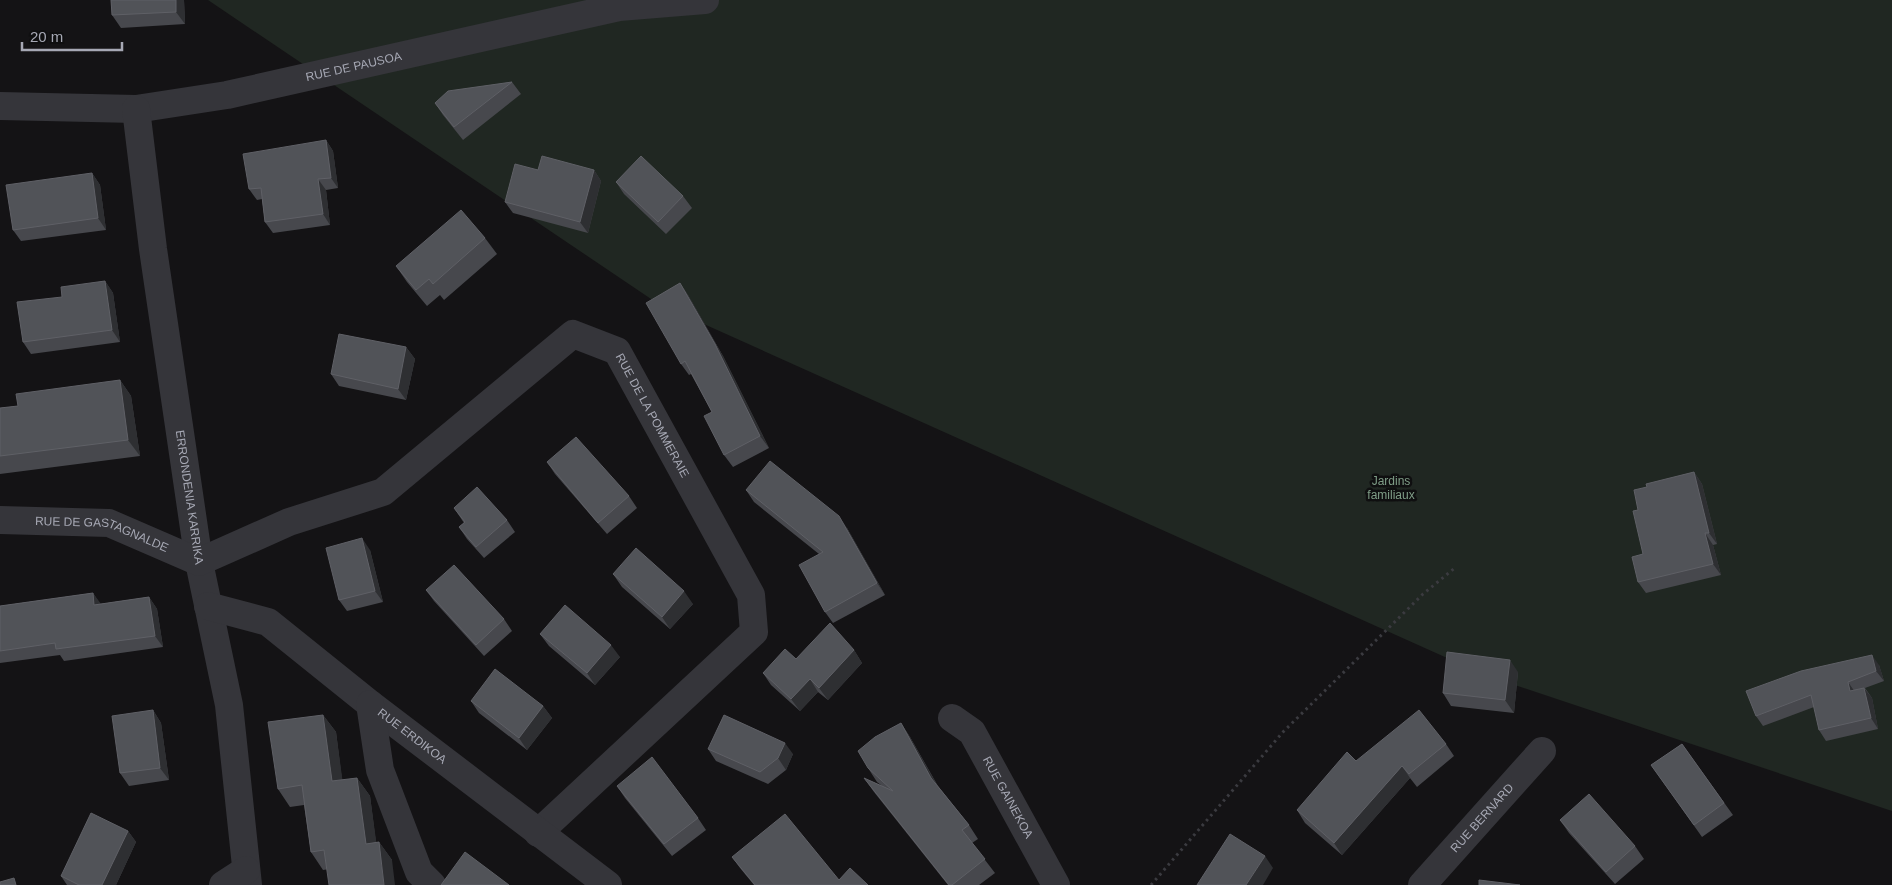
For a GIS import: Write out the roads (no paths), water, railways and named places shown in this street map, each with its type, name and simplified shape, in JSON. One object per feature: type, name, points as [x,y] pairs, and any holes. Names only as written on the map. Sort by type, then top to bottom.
[{"type":"street","name":"RUE DE PAUSOA","points":[[0,106],[136,109],[236,93],[543,23],[619,8],[705,0]]},
{"type":"street","name":"ERRONDENIA KARRIKA","points":[[136,109],[199,562],[229,705],[247,878]]},
{"type":"street","name":"RUE DE LA POMMERAIE","points":[[199,562],[289,522],[383,492],[573,334],[617,351],[751,595],[754,632],[538,832]]},
{"type":"street","name":"RUE DE GASTAGNALDE","points":[[0,520],[109,523],[199,562]]},
{"type":"street","name":"RUE ERDIKOA","points":[[208,606],[268,622],[370,704],[608,885]]},
{"type":"street","points":[[370,704],[380,770],[419,872],[432,885]]},
{"type":"street","name":"RUE GAINEKOA","points":[[952,718],[972,732],[1056,885]]},
{"type":"street","name":"RUE BERNARD","points":[[1422,885],[1542,751]]},
{"type":"street","points":[[222,885],[247,878]]},
{"type":"park label","name":"Jardins familiaux","points":[[1391,488]]}]
